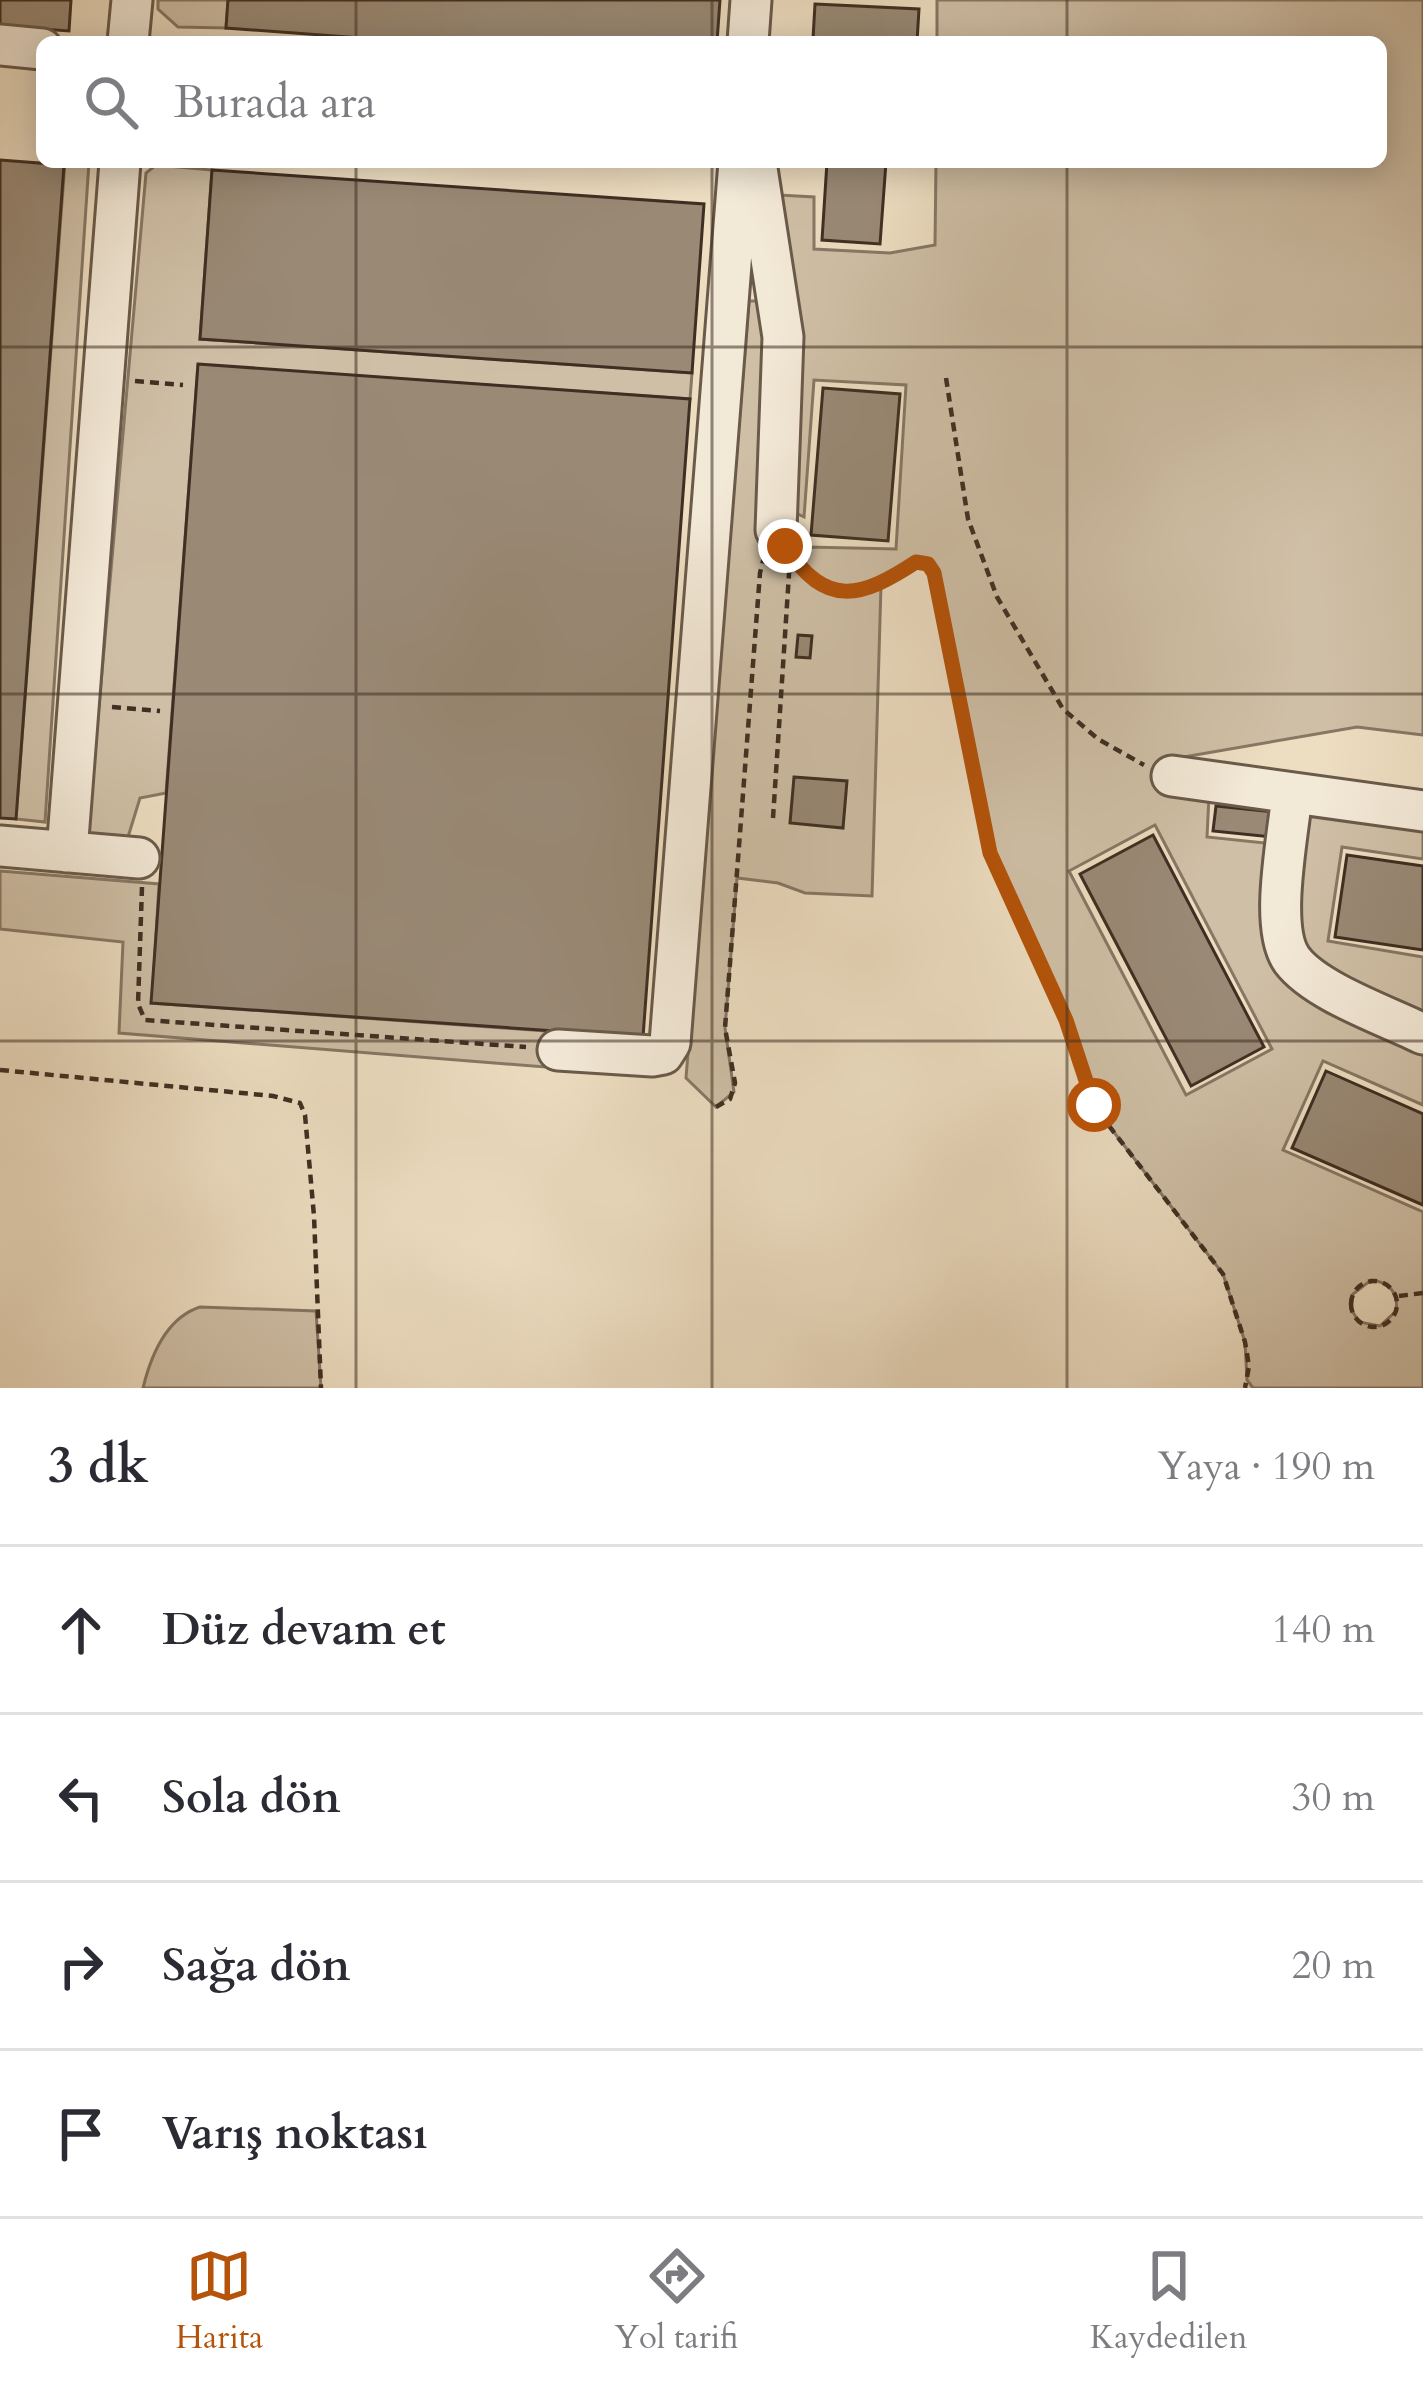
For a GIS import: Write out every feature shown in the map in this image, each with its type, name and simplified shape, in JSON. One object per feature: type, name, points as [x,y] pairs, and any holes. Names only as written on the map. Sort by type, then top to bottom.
[{"type":"street","points":[[129,36],[132,0]]},
{"type":"street","points":[[748,36],[751,0]]},
{"type":"street","points":[[0,45],[36,48]]},
{"type":"street","points":[[68,852],[120,168]]},
{"type":"street","points":[[558,1049],[652,1056],[663,1054],[670,1043],[739,168]]},
{"type":"street","points":[[757,168],[783,337],[783,542]]},
{"type":"street","points":[[1172,776],[1423,811]]},
{"type":"street","points":[[1292,793],[1282,913],[1286,949],[1302,970],[1323,984],[1423,1034]]},
{"type":"street","points":[[0,846],[139,858]]},
{"type":"path","points":[[946,378],[972,536],[987,576],[1049,691],[1078,724],[1128,758],[1172,776]]},
{"type":"path","points":[[103,379],[183,386]]},
{"type":"path","points":[[773,818],[783,542]]},
{"type":"path","points":[[716,1107],[730,1099],[735,1084],[725,1028],[760,573],[783,542]]},
{"type":"path","points":[[783,542],[810,576],[845,591],[871,590],[916,562],[928,564],[934,573],[984,830],[999,879],[1066,1020],[1094,1105],[1223,1274],[1246,1342],[1246,1384],[1253,1388]]},
{"type":"path","points":[[78,703],[160,711]]},
{"type":"path","points":[[139,858],[143,911],[138,1004],[146,1020],[558,1049]]},
{"type":"path","points":[[0,1070],[273,1096],[300,1103],[314,1216],[321,1388]]},
{"type":"path","points":[[1371,1280],[1387,1284],[1396,1297],[1393,1318],[1380,1326],[1359,1322],[1351,1310],[1353,1294],[1371,1280]]},
{"type":"path","points":[[1396,1297],[1423,1293]]},
{"type":"shaded area","points":[[158,0],[228,0],[226,28],[178,27],[158,9]]},
{"type":"shaded area","points":[[937,0],[1423,0],[1423,735],[1357,727],[1172,759],[1209,796],[1207,837],[1274,844],[1270,931],[1423,1049],[1423,1105],[1323,1061],[1283,1150],[1423,1212],[1423,1388],[1253,1388],[1247,1380],[1245,1342],[1223,1274],[1093,1105],[1066,1020],[999,879],[984,830],[934,573],[922,561],[881,585],[872,896],[805,893],[778,883],[737,878],[725,1028],[734,1092],[716,1107],[686,1078],[749,301],[759,301],[769,350],[765,555],[798,566],[808,547],[896,549],[906,385],[814,380],[804,517],[792,511],[780,195],[814,197],[814,249],[890,253],[935,245],[936,168],[1387,168],[1387,36],[937,36]],"holes":[[[1155,825],[1272,1049],[1186,1095],[1069,871]],[[1371,1280],[1388,1286],[1396,1299],[1396,1311],[1380,1326],[1359,1322],[1351,1309],[1353,1294]]]},
{"type":"shaded area","points":[[65,168],[89,168],[45,822],[16,819]]},
{"type":"shaded area","points":[[152,168],[212,170],[200,339],[692,373],[690,399],[198,365],[166,793],[140,798],[128,837],[92,838],[88,831],[146,173]]},
{"type":"shaded area","points":[[1305,808],[1423,826],[1423,859],[1342,847],[1328,941],[1423,957],[1423,1018],[1308,957],[1297,934]]},
{"type":"shaded area","points":[[0,871],[159,884],[152,1003],[559,1032],[557,1068],[119,1033],[123,942],[0,929]]},
{"type":"shaded area","points":[[200,1307],[316,1311],[321,1388],[143,1388],[150,1363],[169,1329]]},
{"type":"building","points":[[0,0],[71,0],[69,31],[0,26]]},
{"type":"building","points":[[228,0],[720,0],[717,36],[334,36],[226,28]]},
{"type":"building","points":[[815,4],[919,9],[917,36],[813,36]]},
{"type":"building","points":[[0,160],[64,168],[16,819],[0,818]]},
{"type":"building","points":[[827,168],[886,168],[880,244],[822,240]]},
{"type":"building","points":[[212,170],[704,204],[692,373],[200,339]]},
{"type":"building","points":[[198,364],[690,399],[643,1037],[151,1003]]},
{"type":"building","points":[[823,388],[900,394],[888,541],[811,535]]},
{"type":"building","points":[[798,635],[812,636],[810,658],[796,657]]},
{"type":"building","points":[[794,777],[847,781],[843,828],[790,823]]},
{"type":"building","points":[[1216,806],[1275,812],[1273,837],[1213,831]]},
{"type":"building","points":[[1153,835],[1264,1047],[1191,1086],[1080,874]]},
{"type":"building","points":[[1347,855],[1423,866],[1423,950],[1335,937]]},
{"type":"building","points":[[1326,1071],[1423,1114],[1423,1205],[1292,1148]]},
{"type":"route","points":[[785,546],[810,576],[845,591],[871,590],[916,562],[928,564],[934,573],[990,853],[1066,1020],[1094,1105]]}]
